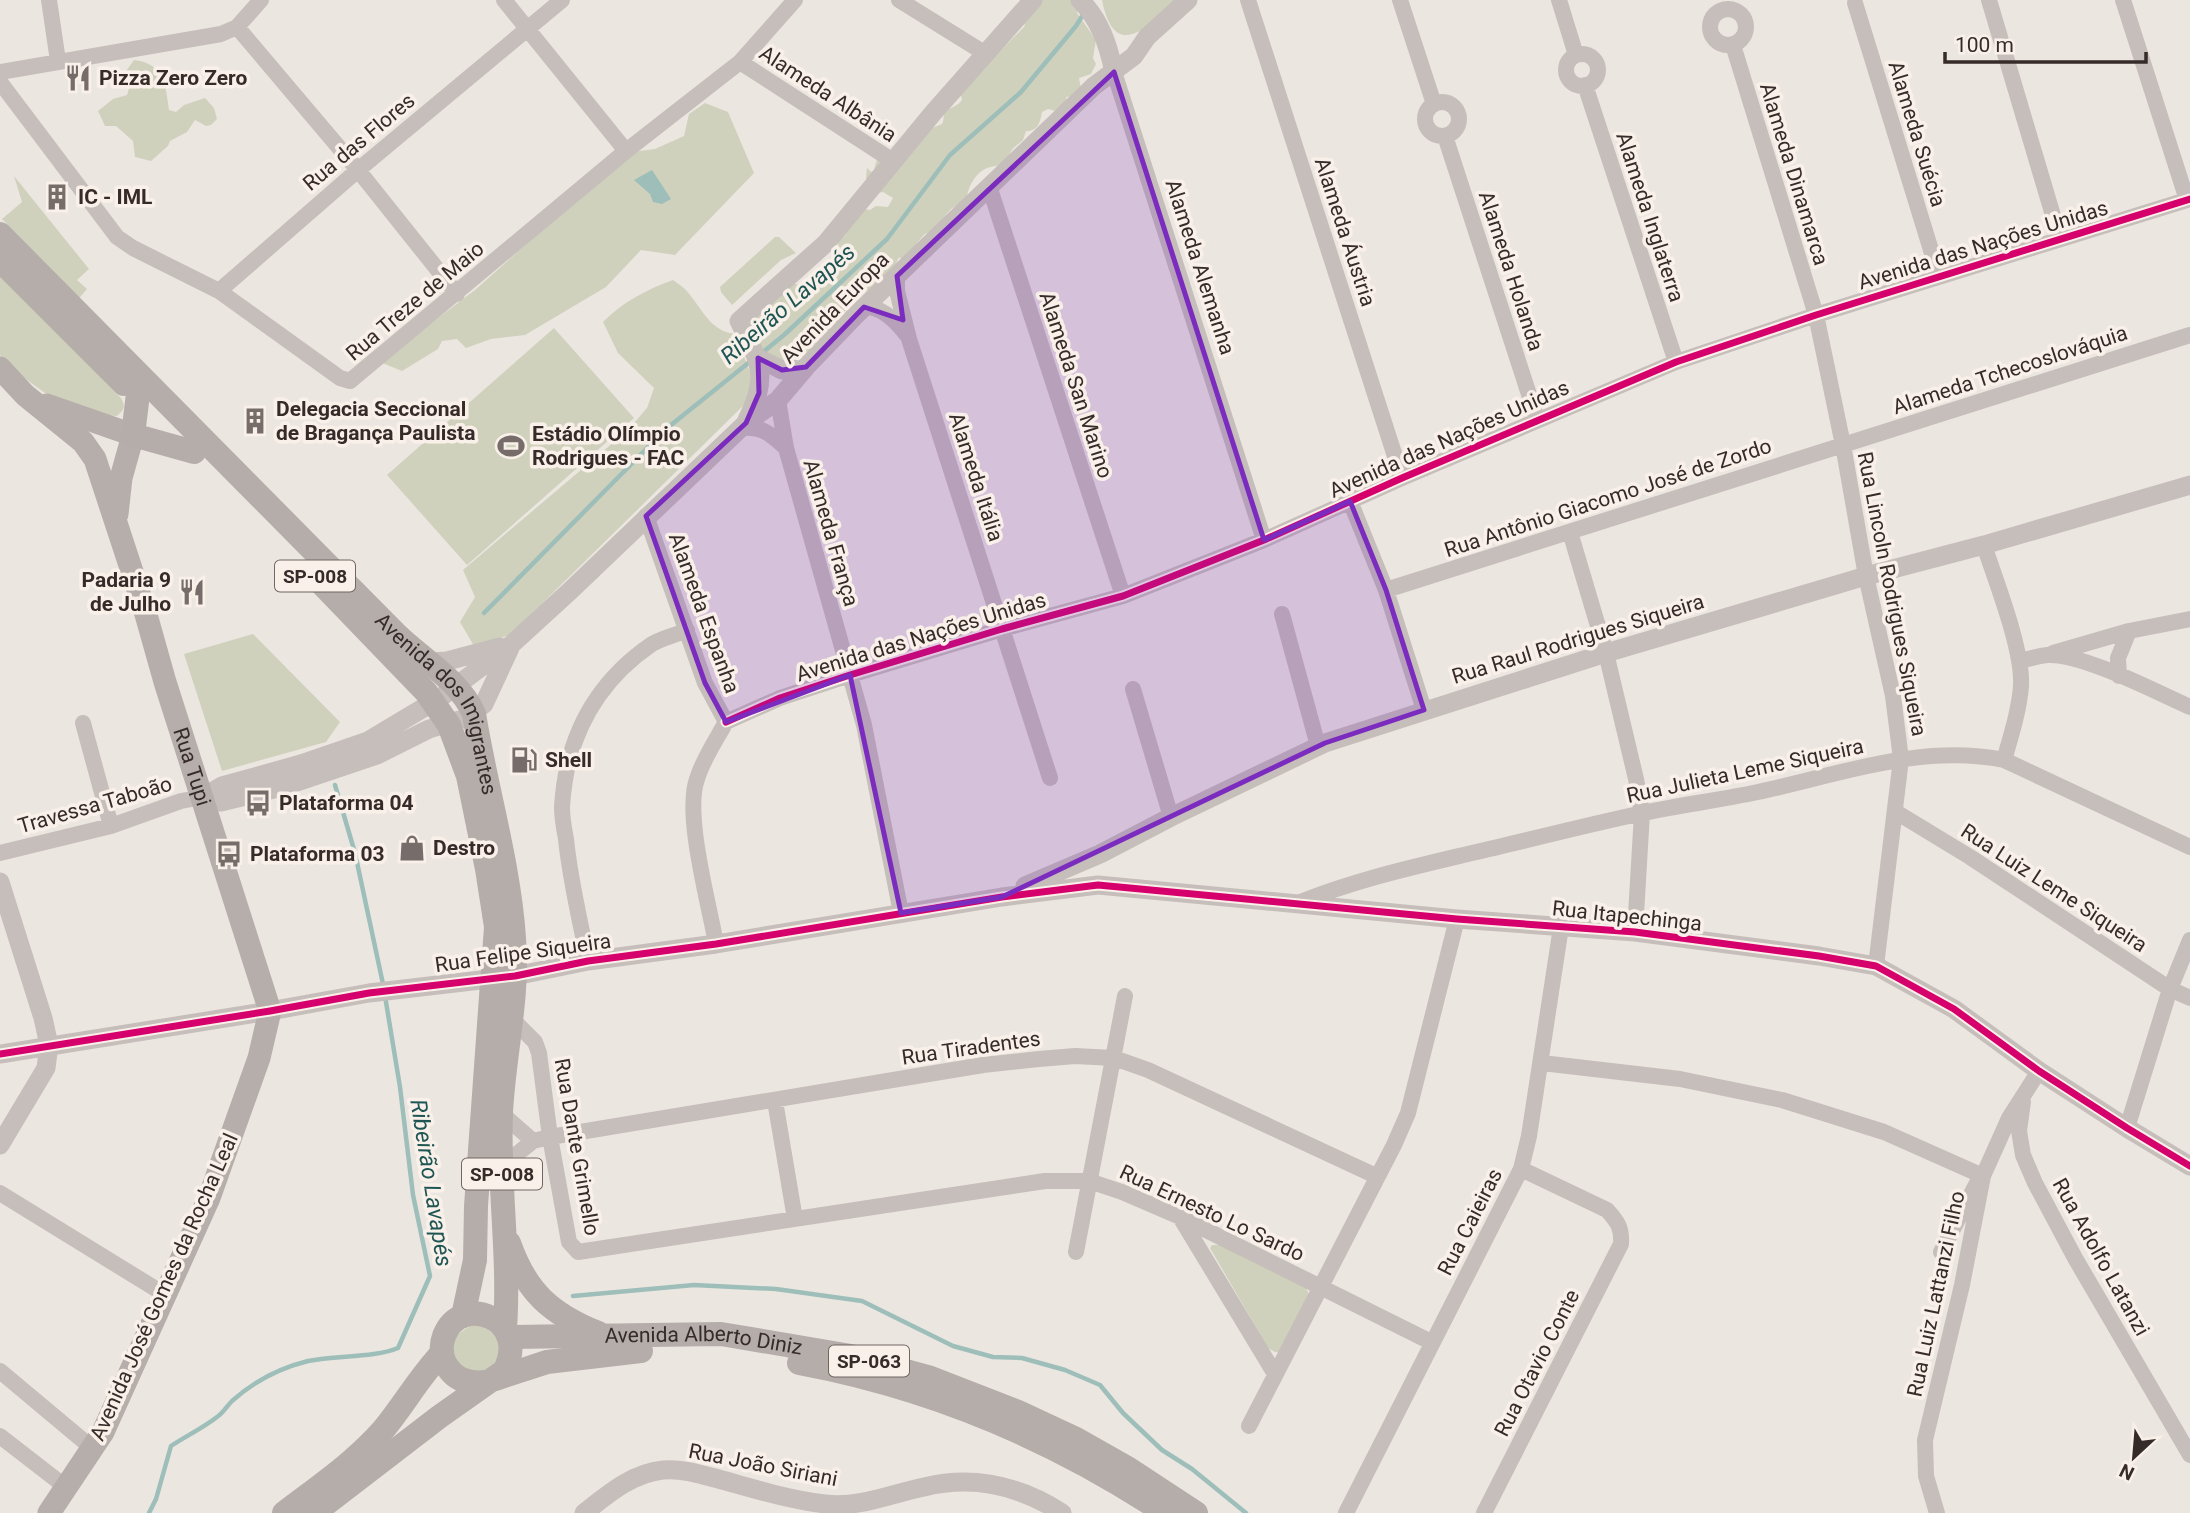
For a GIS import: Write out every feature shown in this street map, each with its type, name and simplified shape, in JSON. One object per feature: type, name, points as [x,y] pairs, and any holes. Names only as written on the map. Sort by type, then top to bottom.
[{"type":"main road","name":"Avenida dos Imigrantes","points":[[0,234],[194,452],[434,702],[449,725],[468,776],[495,910],[503,977],[512,1019],[501,1113],[507,1333],[512,1349],[504,1371],[314,1513]]},
{"type":"main road","name":"Avenida dos Imigrantes","points":[[0,260],[139,388],[426,662],[467,697],[474,714],[514,938],[503,977],[476,1209]]},
{"type":"main road","name":"Rua Tupi","points":[[1,371],[25,395],[91,450],[117,523],[270,1011]]},
{"type":"main road","points":[[133,435],[139,388]]},
{"type":"main road","points":[[25,395],[133,435],[194,452]]},
{"type":"main road","name":"Rua Tupi","points":[[117,523],[121,478],[133,435]]},
{"type":"main road","name":"Avenida José Gomes da Rocha Leal","points":[[49,1513],[103,1432],[209,1198],[259,1058],[270,1011]]},
{"type":"main road","points":[[423,1372],[454,1293],[476,1209]]},
{"type":"main road","name":"SP-008","points":[[284,1513],[357,1456],[382,1431],[423,1372],[442,1353],[446,1331],[453,1322],[463,1316],[475,1259],[476,1209]]},
{"type":"main road","name":"SP-063","points":[[503,1224],[520,1269],[553,1311],[577,1325],[608,1337]]},
{"type":"main road","points":[[463,1316],[486,1315],[497,1321],[507,1333]]},
{"type":"main road","name":"Avenida Alberto Diniz","points":[[507,1333],[608,1337],[721,1334],[850,1356],[928,1377],[976,1394],[1076,1439],[1129,1469],[1196,1513]]},
{"type":"main road","name":"Avenida Alberto Diniz","points":[[490,1381],[547,1362],[654,1349],[729,1353],[819,1367],[883,1382],[953,1404],[1016,1429],[1077,1458],[1165,1513]]},
{"type":"main road","points":[[442,1353],[452,1374],[462,1381],[474,1384],[490,1381]]},
{"type":"street","points":[[49,0],[58,61]]},
{"type":"street","points":[[0,72],[221,34],[237,27],[261,0]]},
{"type":"street","points":[[503,0],[626,151]]},
{"type":"street","name":"Rua das Flores","points":[[219,291],[358,170],[562,0]]},
{"type":"street","name":"Rua Treze de Maio","points":[[0,82],[117,237],[133,248],[219,291],[340,378],[350,381],[626,151],[740,62],[795,0]]},
{"type":"street","points":[[899,0],[986,54]]},
{"type":"street","points":[[786,448],[761,429],[744,425],[759,393],[761,377],[758,358],[739,321],[826,243],[893,161],[1033,0]]},
{"type":"street","name":"Avenida Europa","points":[[203,797],[222,786],[301,764],[368,741],[434,702],[512,644],[744,425],[778,400],[864,307],[1094,86],[1134,56],[1147,37],[1188,0]]},
{"type":"street","name":"Alameda Áustria","points":[[1248,0],[1402,478]]},
{"type":"street","name":"Alameda Holanda","points":[[1400,0],[1434,104],[1429,107],[1425,116],[1427,127],[1434,134],[1445,136],[1537,419]]},
{"type":"street","name":"Alameda Inglaterra","points":[[1559,0],[1576,55],[1566,66],[1567,76],[1575,84],[1585,85],[1676,362]]},
{"type":"street","points":[[1989,0],[2060,239]]},
{"type":"street","points":[[2123,0],[2189,199]]},
{"type":"street","name":"Alameda Suécia","points":[[1853,1],[1939,276]]},
{"type":"street","name":"Alameda Alemanha","points":[[1086,3],[1105,35],[1114,72],[1264,540]]},
{"type":"street","points":[[1719,5],[1738,12],[1745,22],[1742,38],[1733,45],[1721,44],[1712,36],[1710,24],[1719,5]]},
{"type":"street","points":[[237,27],[358,170],[457,294]]},
{"type":"street","points":[[1094,86],[1105,35],[1122,42],[1147,37]]},
{"type":"street","name":"Alameda Dinamarca","points":[[1733,45],[1816,315]]},
{"type":"street","points":[[1576,55],[1587,54],[1597,65],[1597,76],[1585,85]]},
{"type":"street","name":"Alameda Albânia","points":[[740,62],[893,161]]},
{"type":"street","points":[[1434,104],[1446,102],[1456,108],[1458,113],[1458,125],[1451,134],[1445,136]]},
{"type":"street","name":"Alameda San Marino","points":[[989,186],[1123,596]]},
{"type":"street","name":"Avenida das Nações Unidas","points":[[726,722],[780,698],[1002,629],[1123,596],[1264,540],[1537,419],[1676,362],[1816,315],[2189,199]]},
{"type":"street","name":"Alameda Itália","points":[[897,276],[897,291],[909,338],[1050,778]]},
{"type":"street","name":"Alameda Itália","points":[[864,307],[874,307],[887,315],[909,338]]},
{"type":"street","name":"Rua Lincoln Rodrigues Siqueira","points":[[1816,315],[1866,576],[1893,696],[1901,759],[1876,966]]},
{"type":"street","name":"Alameda Tchecoslováquia","points":[[1843,445],[2190,335]]},
{"type":"street","points":[[758,358],[782,370],[806,367]]},
{"type":"street","name":"Alameda França","points":[[778,400],[786,448],[869,750],[901,913]]},
{"type":"street","name":"Rua Antônio Giacomo José de Zordo","points":[[1386,590],[1843,445]]},
{"type":"street","name":"Rua Raul Rodrigues Siqueira","points":[[1002,897],[1100,854],[1318,746],[1606,653],[1866,576],[2190,485]]},
{"type":"street","points":[[1350,502],[1386,590],[1424,710]]},
{"type":"street","name":"Alameda Espanha","points":[[646,516],[705,683],[726,722]]},
{"type":"street","points":[[1570,533],[1606,653],[1642,813],[1635,932]]},
{"type":"street","points":[[1984,545],[2020,661],[2021,686],[2004,760]]},
{"type":"street","points":[[1282,614],[1318,746]]},
{"type":"street","points":[[2020,661],[2129,631],[2190,619]]},
{"type":"street","points":[[587,961],[567,855],[562,809],[566,774],[577,733],[590,706],[616,674],[654,643],[687,630]]},
{"type":"street","points":[[2119,676],[2118,658],[2129,631]]},
{"type":"street","name":"Avenida Europa","points":[[426,662],[447,661],[512,644]]},
{"type":"street","name":"Avenida Europa","points":[[474,714],[484,704],[512,644]]},
{"type":"street","points":[[2047,655],[2069,659],[2119,676],[2190,707]]},
{"type":"street","points":[[1133,689],[1171,817]]},
{"type":"street","points":[[203,797],[221,802],[282,787],[377,755],[429,729],[449,725],[474,714]]},
{"type":"street","points":[[716,944],[691,809],[696,780],[726,722]]},
{"type":"street","points":[[83,723],[111,826]]},
{"type":"street","name":"Rua Julieta Leme Siqueira","points":[[1298,903],[1340,886],[1389,873],[1642,813],[1757,793],[1901,759],[1947,755],[1982,755],[2004,760],[2190,847]]},
{"type":"street","name":"Travessa Taboão","points":[[0,853],[111,826],[181,801],[203,797]]},
{"type":"street","name":"Rua Luiz Leme Siqueira","points":[[1896,812],[1970,857],[2170,989],[2190,998]]},
{"type":"street","points":[[1098,885],[1096,876],[1100,854]]},
{"type":"street","points":[[0,882],[49,1045],[46,1068],[0,1145]]},
{"type":"street","name":"Rua Itapechinga","points":[[1002,897],[1098,885],[1457,919],[1635,932],[1876,966],[1954,1009],[2039,1071],[2127,1129],[2190,1166]]},
{"type":"street","name":"Rua Felipe Siqueira","points":[[0,1054],[369,993],[503,977],[587,961],[716,944],[1002,897]]},
{"type":"street","points":[[1249,1426],[1408,1114],[1457,919]]},
{"type":"street","name":"Rua Caieiras","points":[[1346,1513],[1521,1169],[1530,1136],[1561,927]]},
{"type":"street","points":[[2127,1129],[2170,989],[2190,940]]},
{"type":"street","points":[[1076,1252],[1125,996]]},
{"type":"street","name":"Rua Dante Grimello","points":[[512,1019],[535,1042],[539,1053],[550,1137],[569,1242],[574,1250]]},
{"type":"street","name":"Rua Tiradentes","points":[[533,1141],[983,1065],[1075,1056],[1114,1058],[1148,1070],[1376,1176]]},
{"type":"street","points":[[1542,1063],[1680,1079],[1782,1100],[1884,1132],[1983,1176],[1975,1185],[1941,1252]]},
{"type":"street","name":"Rua Adolfo Latanzi","points":[[2039,1071],[2025,1092],[2020,1131],[2023,1155],[2075,1258],[2190,1455]]},
{"type":"street","name":"Rua Luiz Lattanzi Filho","points":[[1937,1513],[1926,1476],[1925,1440],[1962,1285],[1983,1176],[1998,1140],[2025,1092]]},
{"type":"street","points":[[775,1101],[795,1219]]},
{"type":"street","points":[[501,1113],[533,1141],[501,1167]]},
{"type":"street","name":"Rua Otavio Conte","points":[[1484,1513],[1621,1244],[1622,1231],[1607,1210],[1521,1169]]},
{"type":"street","name":"Rua Ernesto Lo Sardo","points":[[574,1250],[583,1252],[1045,1181],[1089,1181],[1180,1217],[1431,1342]]},
{"type":"street","points":[[0,1193],[164,1294]]},
{"type":"street","points":[[1180,1217],[1275,1374]]},
{"type":"street","points":[[0,1371],[92,1448]]},
{"type":"street","points":[[0,1436],[67,1488]]},
{"type":"street","name":"Rua João Siriani","points":[[584,1513],[612,1491],[640,1476],[664,1470],[694,1472],[788,1497],[826,1504],[860,1504],[925,1486],[961,1481],[990,1484],[1021,1492],[1062,1513]]},
{"type":"highlighted area","points":[[1114,72],[1264,540],[1350,501],[1386,590],[1424,710],[1325,743],[1002,897],[901,913],[850,675],[726,722],[705,683],[646,516],[746,423],[759,393],[758,358],[782,370],[806,367],[864,307],[903,320],[897,276]]},
{"type":"green space","points":[[1032,0],[1082,0],[1077,13],[1096,40],[1093,58],[1096,64],[1091,74],[1079,78],[1081,89],[1075,96],[1066,97],[1068,105],[1059,112],[1048,109],[1042,112],[1038,126],[1026,131],[1023,140],[1011,151],[1008,161],[978,174],[970,186],[967,199],[951,209],[929,235],[926,233],[920,239],[903,261],[899,257],[892,272],[844,312],[837,328],[815,351],[779,376],[747,324],[792,283],[808,284],[824,273],[837,257],[838,242],[846,234],[844,226],[864,209],[888,207],[893,198],[883,192],[877,193],[866,178],[867,168],[871,172],[877,159],[942,124],[945,112],[962,100],[960,91],[1024,27]]},
{"type":"green space","points":[[1102,0],[1185,0],[1148,26],[1126,35],[1116,32],[1108,21]]},
{"type":"green space","points":[[134,60],[152,66],[162,77],[169,110],[176,112],[184,105],[205,98],[214,108],[217,119],[206,126],[195,120],[187,132],[170,141],[151,161],[135,157],[133,141],[116,126],[105,126],[98,111],[113,99],[127,95],[130,85],[126,71]]},
{"type":"green space","points":[[705,103],[728,112],[754,173],[675,255],[641,250],[606,287],[525,335],[491,339],[466,348],[457,339],[442,341],[438,349],[402,371],[380,362],[475,290],[617,163],[632,152],[655,149],[684,136],[689,114]]},
{"type":"green space","points":[[14,176],[89,269],[77,280],[87,289],[75,303],[43,261],[2,219],[22,202]]},
{"type":"green space","points":[[775,237],[779,237],[796,253],[781,260],[732,305],[720,287]]},
{"type":"green space","points":[[0,273],[121,398],[124,408],[117,416],[96,415],[45,393],[9,367],[0,355]]},
{"type":"green space","points":[[673,280],[686,291],[714,325],[735,334],[751,374],[750,399],[510,635],[474,646],[460,622],[475,597],[463,570],[628,430],[647,408],[654,388],[618,353],[603,322],[636,297]]},
{"type":"green space","name":"Estádio Olímpio Rodrigues - FAC","points":[[554,328],[634,418],[467,565],[387,475]]},
{"type":"green space","points":[[253,634],[340,722],[326,742],[222,771],[184,654]]},
{"type":"green space","points":[[1212,1245],[1220,1245],[1304,1285],[1308,1299],[1283,1353],[1268,1348],[1210,1248]]},
{"type":"green space","points":[[478,1321],[503,1342],[491,1372],[459,1371],[450,1339]]},
{"type":"water","points":[[652,170],[671,199],[662,204],[653,202],[650,194],[634,180]]},
{"type":"waterway","name":"Ribeirão Lavapés","points":[[762,353],[887,239],[950,155],[1021,92],[1084,13]]},
{"type":"waterway","name":"Ribeirão Lavapés","points":[[484,613],[666,429],[752,360]]},
{"type":"waterway","name":"Ribeirão Lavapés","points":[[335,785],[355,853],[383,984]]},
{"type":"waterway","name":"Ribeirão Lavapés","points":[[149,1513],[156,1499],[171,1446],[217,1417],[232,1401],[258,1382],[308,1361],[398,1348],[430,1276],[413,1195],[400,1087],[385,996]]},
{"type":"waterway","points":[[573,1296],[694,1285],[776,1289],[862,1301],[953,1346],[993,1357],[1022,1358],[1065,1370],[1100,1385],[1123,1413],[1162,1450],[1192,1469],[1246,1513]]},
{"type":"cycle path","points":[[726,722],[780,698],[850,675],[1123,596],[1264,540],[1402,478],[1676,362],[1816,315],[2190,199]]},
{"type":"cycle path","points":[[0,1054],[369,993],[515,976],[588,961],[716,944],[1002,897],[1098,885],[1457,919],[1635,932],[1876,966],[1954,1009],[2039,1071],[2190,1166]]},
{"type":"place","name":"Pizza Zero Zero","points":[[78,78]]},
{"type":"place","name":"IC - IML","points":[[57,197]]},
{"type":"place","name":"Delegacia Seccional de Bragança Paulista","points":[[255,421]]},
{"type":"place","name":"Estádio Olímpio Rodrigues - FAC","points":[[511,446]]},
{"type":"place","name":"Padaria 9 de Julho","points":[[192,592]]},
{"type":"place","name":"Shell","points":[[524,760]]},
{"type":"place","name":"Plataforma 04","points":[[258,803]]},
{"type":"place","name":"Destro","points":[[412,848]]},
{"type":"place","name":"Plataforma 03","points":[[229,854]]}]
